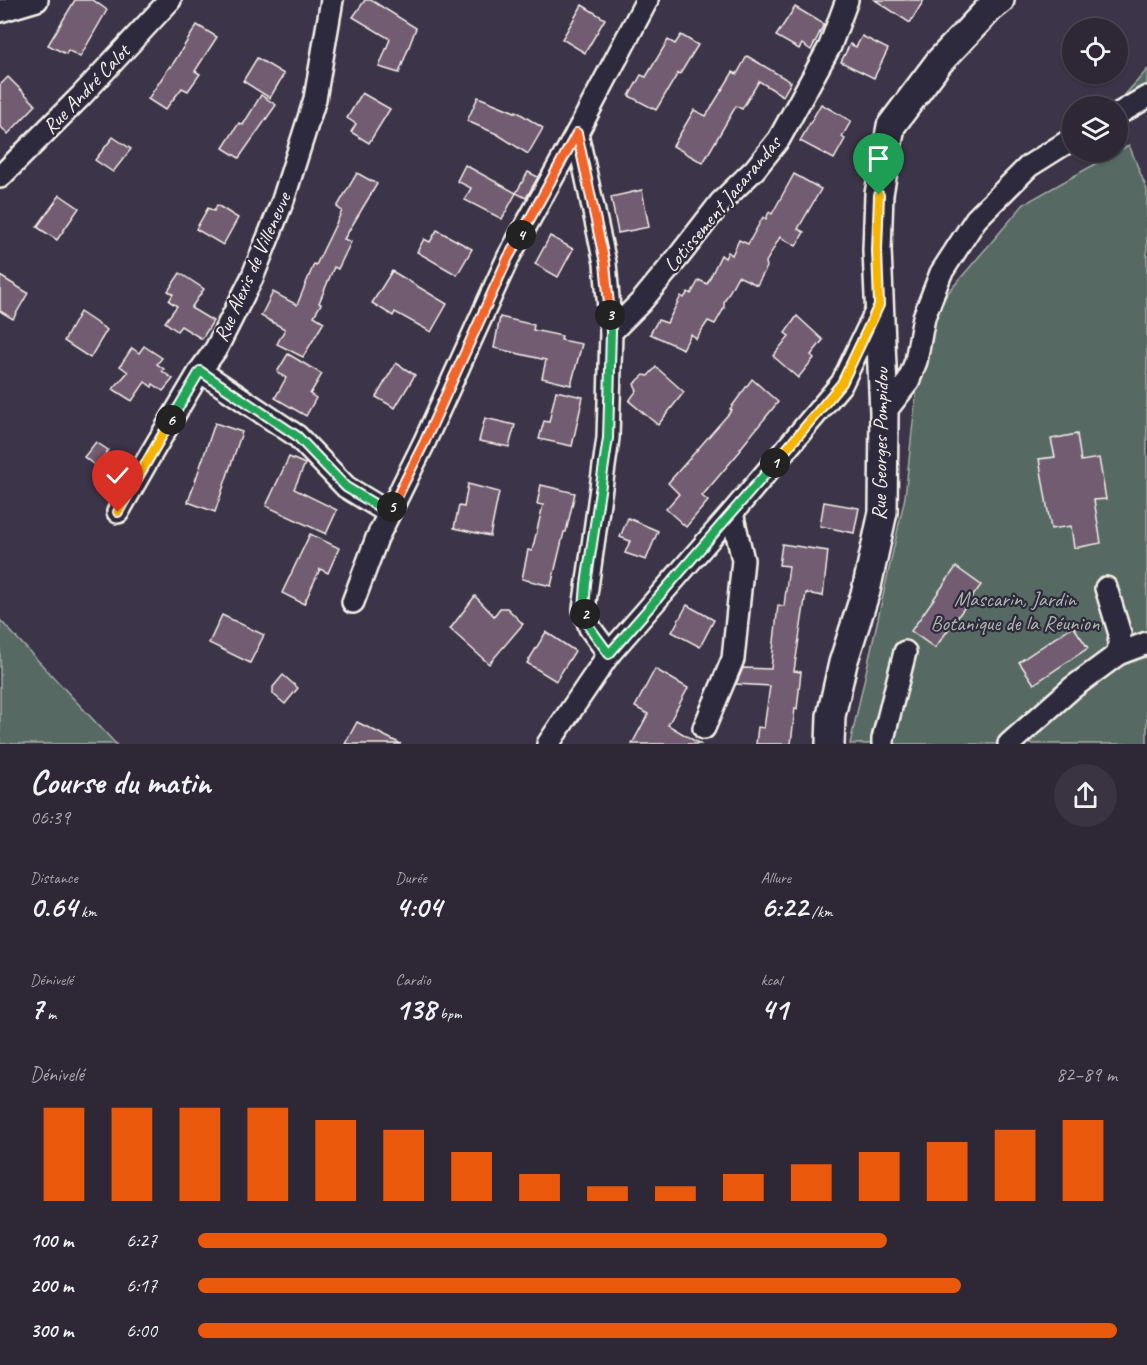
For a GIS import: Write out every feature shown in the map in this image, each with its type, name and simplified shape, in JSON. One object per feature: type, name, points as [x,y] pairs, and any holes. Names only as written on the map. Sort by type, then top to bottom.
[{"type":"main road","name":"Rue Georges Pompidou","points":[[830,744],[831,716],[843,663],[866,591],[883,512],[884,413],[877,250],[879,195],[891,126],[939,62],[1000,0]]},
{"type":"street","points":[[0,11],[37,0]]},
{"type":"street","name":"Rue André Calot","points":[[0,177],[81,96],[170,0]]},
{"type":"street","name":"Rue Alexis de Villeneuve","points":[[118,512],[200,371],[216,349],[252,278],[284,200],[315,99],[332,0]]},
{"type":"street","points":[[353,602],[377,538],[424,443],[508,258],[647,0]]},
{"type":"street","name":"Lotissement Jacarandas","points":[[611,332],[641,302],[721,202],[755,169],[778,139],[830,46],[847,0]]},
{"type":"street","points":[[1128,108],[1147,97]]},
{"type":"street","points":[[577,133],[605,263],[611,332],[608,438],[584,609],[590,628],[609,654]]},
{"type":"street","points":[[884,413],[908,382],[916,361],[924,317],[941,273],[976,219],[1029,166],[1062,145]]},
{"type":"street","points":[[548,744],[609,654],[842,383],[879,305]]},
{"type":"street","points":[[200,371],[297,436],[346,487],[389,513]]},
{"type":"street","points":[[704,728],[733,659],[743,560],[732,513]]},
{"type":"street","points":[[1106,588],[1120,634],[1118,654]]},
{"type":"street","points":[[1009,744],[1072,688],[1118,654],[1147,643]]},
{"type":"street","points":[[883,744],[905,652]]},
{"type":"green space","points":[[1147,70],[1147,85],[1124,96]]},
{"type":"green space","name":"Mascarin, Jardin Botanique de la Réunion","points":[[1128,146],[1147,190],[1147,744],[850,744],[905,497],[921,348],[947,294],[1024,204],[1099,162],[1128,162]]},
{"type":"green space","points":[[0,620],[116,744],[0,744]]},
{"type":"building","points":[[75,0],[93,0],[107,10],[80,57],[68,50],[66,54],[48,45]]},
{"type":"building","points":[[365,0],[371,0],[416,28],[399,73],[379,67],[390,39],[353,17]]},
{"type":"building","points":[[875,0],[924,0],[910,23]]},
{"type":"building","points":[[582,5],[605,19],[585,53],[562,39]]},
{"type":"building","points":[[795,7],[824,24],[811,50],[802,44],[799,49],[776,36]]},
{"type":"building","points":[[197,25],[217,37],[195,71],[200,74],[188,91],[182,88],[165,110],[148,99]]},
{"type":"building","points":[[681,35],[698,45],[656,110],[629,96],[641,75],[646,77],[668,40],[675,44]]},
{"type":"building","points":[[862,36],[888,49],[874,78],[841,62],[850,44],[856,47]]},
{"type":"building","points":[[747,56],[791,82],[783,96],[759,81],[742,109],[736,106],[703,163],[673,146],[694,110],[706,116],[733,72],[737,74]]},
{"type":"building","points":[[257,58],[284,74],[270,98],[243,81]]},
{"type":"building","points":[[8,77],[36,105],[8,134],[0,126],[0,85]]},
{"type":"building","points":[[362,93],[390,109],[369,143],[351,132],[356,124],[347,118]]},
{"type":"building","points":[[261,95],[276,105],[239,158],[223,148],[239,123],[243,125]]},
{"type":"building","points":[[478,97],[516,111],[543,128],[528,154],[497,134],[467,121]]},
{"type":"building","points":[[821,104],[851,121],[842,137],[845,139],[834,159],[800,141]]},
{"type":"building","points":[[113,137],[131,149],[113,172],[95,160]]},
{"type":"building","points":[[465,165],[516,193],[502,219],[465,200],[471,188],[457,181]]},
{"type":"building","points":[[528,172],[538,177],[526,198],[516,193]]},
{"type":"building","points":[[357,173],[377,184],[344,239],[351,242],[338,269],[334,267],[319,303],[321,304],[314,316],[324,322],[303,357],[277,344],[285,329],[261,316],[273,292],[297,305],[314,264],[316,265],[342,211],[337,207]]},
{"type":"building","points":[[794,174],[821,189],[798,229],[804,232],[796,246],[780,237],[766,262],[767,267],[757,285],[738,276],[715,324],[708,321],[696,339],[691,334],[683,349],[650,334],[658,320],[667,323],[681,296],[684,298],[688,292],[691,294],[699,280],[707,284],[721,255],[725,258],[728,252],[732,255],[739,240],[748,244],[763,217],[766,219],[769,212],[772,214]]},
{"type":"building","points":[[642,190],[649,227],[618,233],[611,197]]},
{"type":"building","points":[[60,195],[79,208],[57,240],[37,227]]},
{"type":"building","points":[[217,205],[238,218],[223,245],[196,229],[208,208],[214,211]]},
{"type":"building","points":[[437,230],[472,249],[457,275],[417,252],[424,239],[430,242]]},
{"type":"building","points":[[550,236],[573,249],[558,277],[535,264]]},
{"type":"building","points":[[392,271],[447,304],[431,332],[395,312],[393,316],[372,303]]},
{"type":"building","points":[[180,273],[204,289],[191,308],[213,321],[202,339],[181,326],[177,331],[165,322],[177,306],[169,301],[173,294],[168,291]]},
{"type":"building","points":[[0,276],[28,293],[13,319],[0,311]]},
{"type":"building","points":[[80,312],[107,330],[90,358],[64,341]]},
{"type":"building","points":[[797,316],[823,340],[811,355],[814,358],[798,378],[773,356],[789,336],[785,333]]},
{"type":"building","points":[[500,317],[534,325],[533,330],[562,336],[561,340],[582,344],[571,385],[542,378],[546,360],[494,348]]},
{"type":"building","points":[[144,346],[162,358],[157,364],[173,379],[163,391],[145,382],[132,401],[113,389],[128,372],[120,366],[132,348],[139,353]]},
{"type":"building","points":[[288,354],[322,374],[310,394],[316,398],[306,416],[275,398],[286,378],[277,372]]},
{"type":"building","points":[[396,363],[415,375],[395,408],[376,397]]},
{"type":"building","points":[[656,367],[684,392],[658,425],[629,401],[637,390],[634,384],[644,375],[648,376]]},
{"type":"building","points":[[752,379],[778,402],[702,496],[708,501],[686,527],[666,509],[679,494],[668,483],[732,410],[730,409]]},
{"type":"building","points":[[556,391],[583,397],[572,446],[539,439],[544,421],[549,422]]},
{"type":"building","points":[[485,418],[515,425],[509,447],[479,441]]},
{"type":"building","points":[[215,423],[242,432],[215,512],[188,502]]},
{"type":"building","points":[[1077,434],[1081,461],[1099,458],[1106,499],[1094,500],[1101,543],[1074,548],[1071,526],[1051,529],[1039,459],[1055,457],[1051,439]]},
{"type":"building","points":[[96,442],[108,450],[97,467],[84,457]]},
{"type":"building","points":[[289,457],[305,464],[294,489],[337,510],[326,534],[266,506]]},
{"type":"building","points":[[468,484],[499,492],[490,536],[454,528],[459,506],[464,507]]},
{"type":"building","points":[[541,485],[575,493],[551,586],[522,579],[528,550],[532,551],[543,505],[537,504]]},
{"type":"building","points":[[824,502],[859,508],[854,533],[820,526]]},
{"type":"building","points":[[628,518],[658,531],[646,560],[625,553],[630,541],[620,537]]},
{"type":"building","points":[[310,534],[339,548],[328,573],[320,569],[304,604],[282,593]]},
{"type":"building","points":[[782,544],[828,551],[823,596],[806,593],[794,671],[801,672],[791,744],[756,744],[758,727],[764,728],[770,686],[736,684],[743,668],[771,669],[778,605],[784,606],[789,566],[779,565]]},
{"type":"building","points":[[956,567],[981,585],[935,648],[911,631]]},
{"type":"building","points":[[475,596],[494,616],[500,608],[507,608],[523,624],[489,664],[450,629]]},
{"type":"building","points":[[687,605],[714,620],[700,647],[672,632]]},
{"type":"building","points":[[222,615],[264,635],[250,663],[209,643]]},
{"type":"building","points":[[1073,626],[1088,648],[1034,684],[1019,662]]},
{"type":"building","points":[[546,632],[575,651],[556,681],[527,663]]},
{"type":"building","points":[[655,669],[688,688],[668,725],[700,744],[632,744],[648,714],[635,707]]},
{"type":"building","points":[[283,675],[298,688],[285,704],[273,694],[273,687]]},
{"type":"building","points":[[357,722],[401,744],[345,744]]},
{"type":"route","points":[[118,512],[200,371],[297,436],[346,487],[389,513],[424,443],[508,258],[577,133],[605,263],[611,332],[608,438],[584,609],[590,628],[609,654],[842,383],[879,305],[877,250],[879,195]]}]
